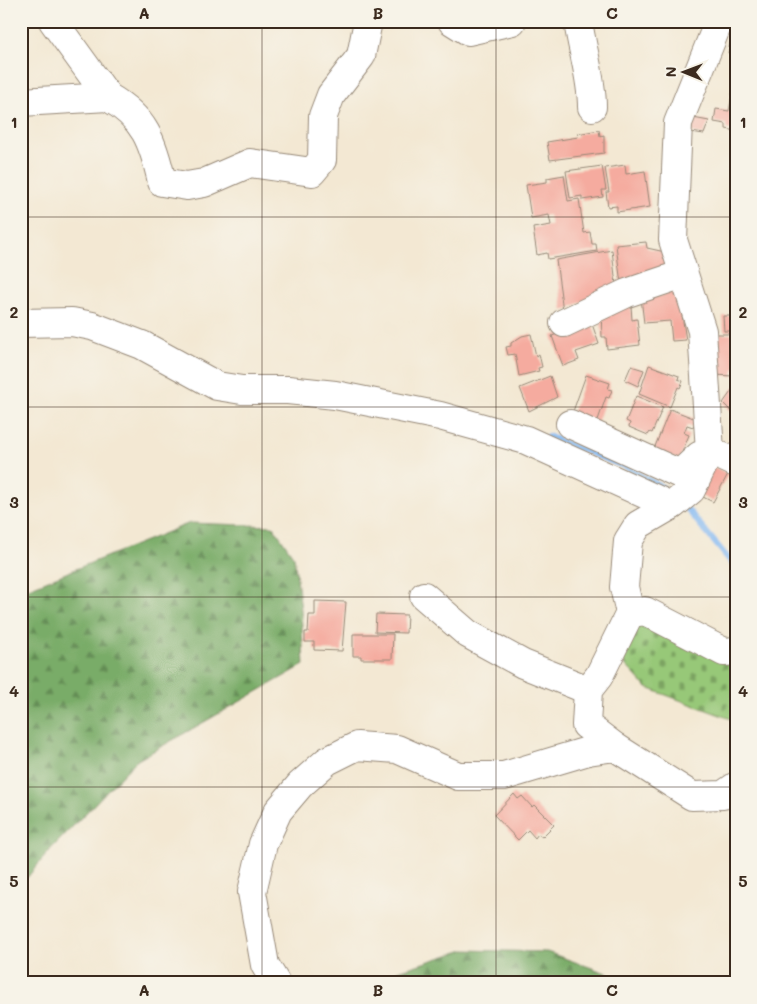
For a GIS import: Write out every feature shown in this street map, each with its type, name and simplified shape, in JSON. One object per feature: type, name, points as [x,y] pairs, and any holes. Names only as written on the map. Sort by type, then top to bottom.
[{"type":"street","points":[[53,21],[108,97],[127,108],[141,125],[154,147],[162,182],[187,186],[204,183],[250,163],[312,172],[322,160],[323,116],[331,95],[361,56],[368,21]]},
{"type":"street","points":[[452,21],[468,31],[512,21]]},
{"type":"street","points":[[578,21],[582,51],[592,85],[592,107]]},
{"type":"street","points":[[718,21],[678,123],[673,240],[702,331],[708,455],[679,500],[638,525],[628,541],[624,587],[630,613],[599,676],[588,690],[586,725],[615,748],[692,796],[722,795],[736,786]]},
{"type":"street","points":[[21,102],[108,97]]},
{"type":"street","points":[[564,323],[627,293],[683,274]]},
{"type":"street","points":[[21,323],[72,322],[92,326],[142,345],[217,386],[242,390],[288,390],[335,395],[459,421],[526,440],[679,500]]},
{"type":"street","points":[[570,424],[680,474],[699,456],[708,455],[736,463]]},
{"type":"street","points":[[424,596],[468,634],[523,664],[588,690]]},
{"type":"street","points":[[630,613],[645,612],[724,652],[736,651]]},
{"type":"street","points":[[276,983],[265,965],[252,892],[264,844],[278,811],[300,785],[327,760],[357,746],[390,748],[398,749],[458,776],[504,776],[588,751],[615,748]]},
{"type":"green space","points":[[190,523],[273,526],[294,557],[301,609],[304,665],[136,761],[51,849],[21,885],[21,591]]},
{"type":"green space","points":[[652,622],[736,642],[736,725],[731,719],[647,688],[619,658],[632,629]]},
{"type":"green space","points":[[464,950],[547,952],[612,975],[618,983],[378,983],[395,972]]},
{"type":"building","points":[[734,21],[736,21],[736,54],[728,53]]},
{"type":"building","points":[[733,90],[736,91],[736,131],[726,129],[726,124],[714,122],[716,109],[729,111]]},
{"type":"building","points":[[693,118],[709,121],[704,134],[691,132]]},
{"type":"building","points":[[599,130],[600,136],[604,135],[604,153],[550,160],[547,142],[578,137],[577,134]]},
{"type":"building","points":[[625,165],[626,174],[645,171],[650,207],[617,212],[617,206],[608,207],[606,192],[609,192],[605,168]]},
{"type":"building","points":[[602,166],[606,190],[602,190],[603,197],[582,200],[582,196],[570,198],[566,171]]},
{"type":"building","points":[[564,175],[568,201],[579,199],[584,233],[590,232],[592,244],[596,244],[597,251],[548,259],[547,253],[537,255],[533,228],[551,225],[549,215],[531,218],[526,185],[547,182],[547,178]]},
{"type":"building","points":[[646,242],[647,248],[665,252],[669,268],[621,284],[616,245]]},
{"type":"building","points":[[612,250],[616,285],[563,311],[556,260]]},
{"type":"building","points":[[677,284],[686,340],[672,341],[670,321],[644,323],[641,298],[665,295],[664,286]]},
{"type":"building","points":[[631,306],[632,320],[637,319],[640,345],[607,349],[606,337],[602,337],[601,309]]},
{"type":"building","points":[[723,316],[736,316],[736,331],[724,331]]},
{"type":"building","points":[[591,321],[599,344],[576,352],[579,360],[563,366],[552,336]]},
{"type":"building","points":[[531,334],[536,356],[539,354],[542,367],[538,368],[539,371],[519,376],[515,354],[508,355],[506,347],[511,346],[511,343],[522,336]]},
{"type":"building","points":[[714,334],[736,334],[736,369],[734,369],[733,376],[714,375]]},
{"type":"building","points":[[649,365],[679,376],[678,379],[683,381],[680,388],[678,387],[670,407],[639,394]]},
{"type":"building","points":[[631,366],[644,370],[638,386],[625,380]]},
{"type":"building","points":[[586,375],[610,383],[608,389],[612,390],[609,398],[606,397],[597,423],[572,414]]},
{"type":"building","points":[[550,376],[557,397],[529,411],[520,388]]},
{"type":"building","points":[[736,385],[736,410],[733,413],[723,403]]},
{"type":"building","points":[[636,396],[663,407],[652,433],[650,432],[648,435],[629,427],[630,423],[626,421]]},
{"type":"building","points":[[670,409],[696,419],[693,427],[687,425],[684,433],[689,435],[679,460],[654,449]]},
{"type":"building","points":[[712,466],[728,474],[713,502],[697,494]]},
{"type":"building","points":[[315,601],[346,602],[342,651],[314,650],[314,642],[305,642],[305,632],[308,632],[309,615],[315,615]]},
{"type":"building","points":[[376,614],[407,615],[406,633],[375,632]]},
{"type":"building","points":[[353,634],[393,634],[392,659],[361,659],[361,656],[353,656]]},
{"type":"building","points":[[514,794],[518,799],[522,796],[532,807],[534,805],[554,825],[542,837],[538,834],[535,838],[528,830],[518,840],[494,815]]},
{"type":"waterway","points":[[548,436],[628,468],[662,487]]},
{"type":"waterway","points":[[683,504],[736,568]]}]
